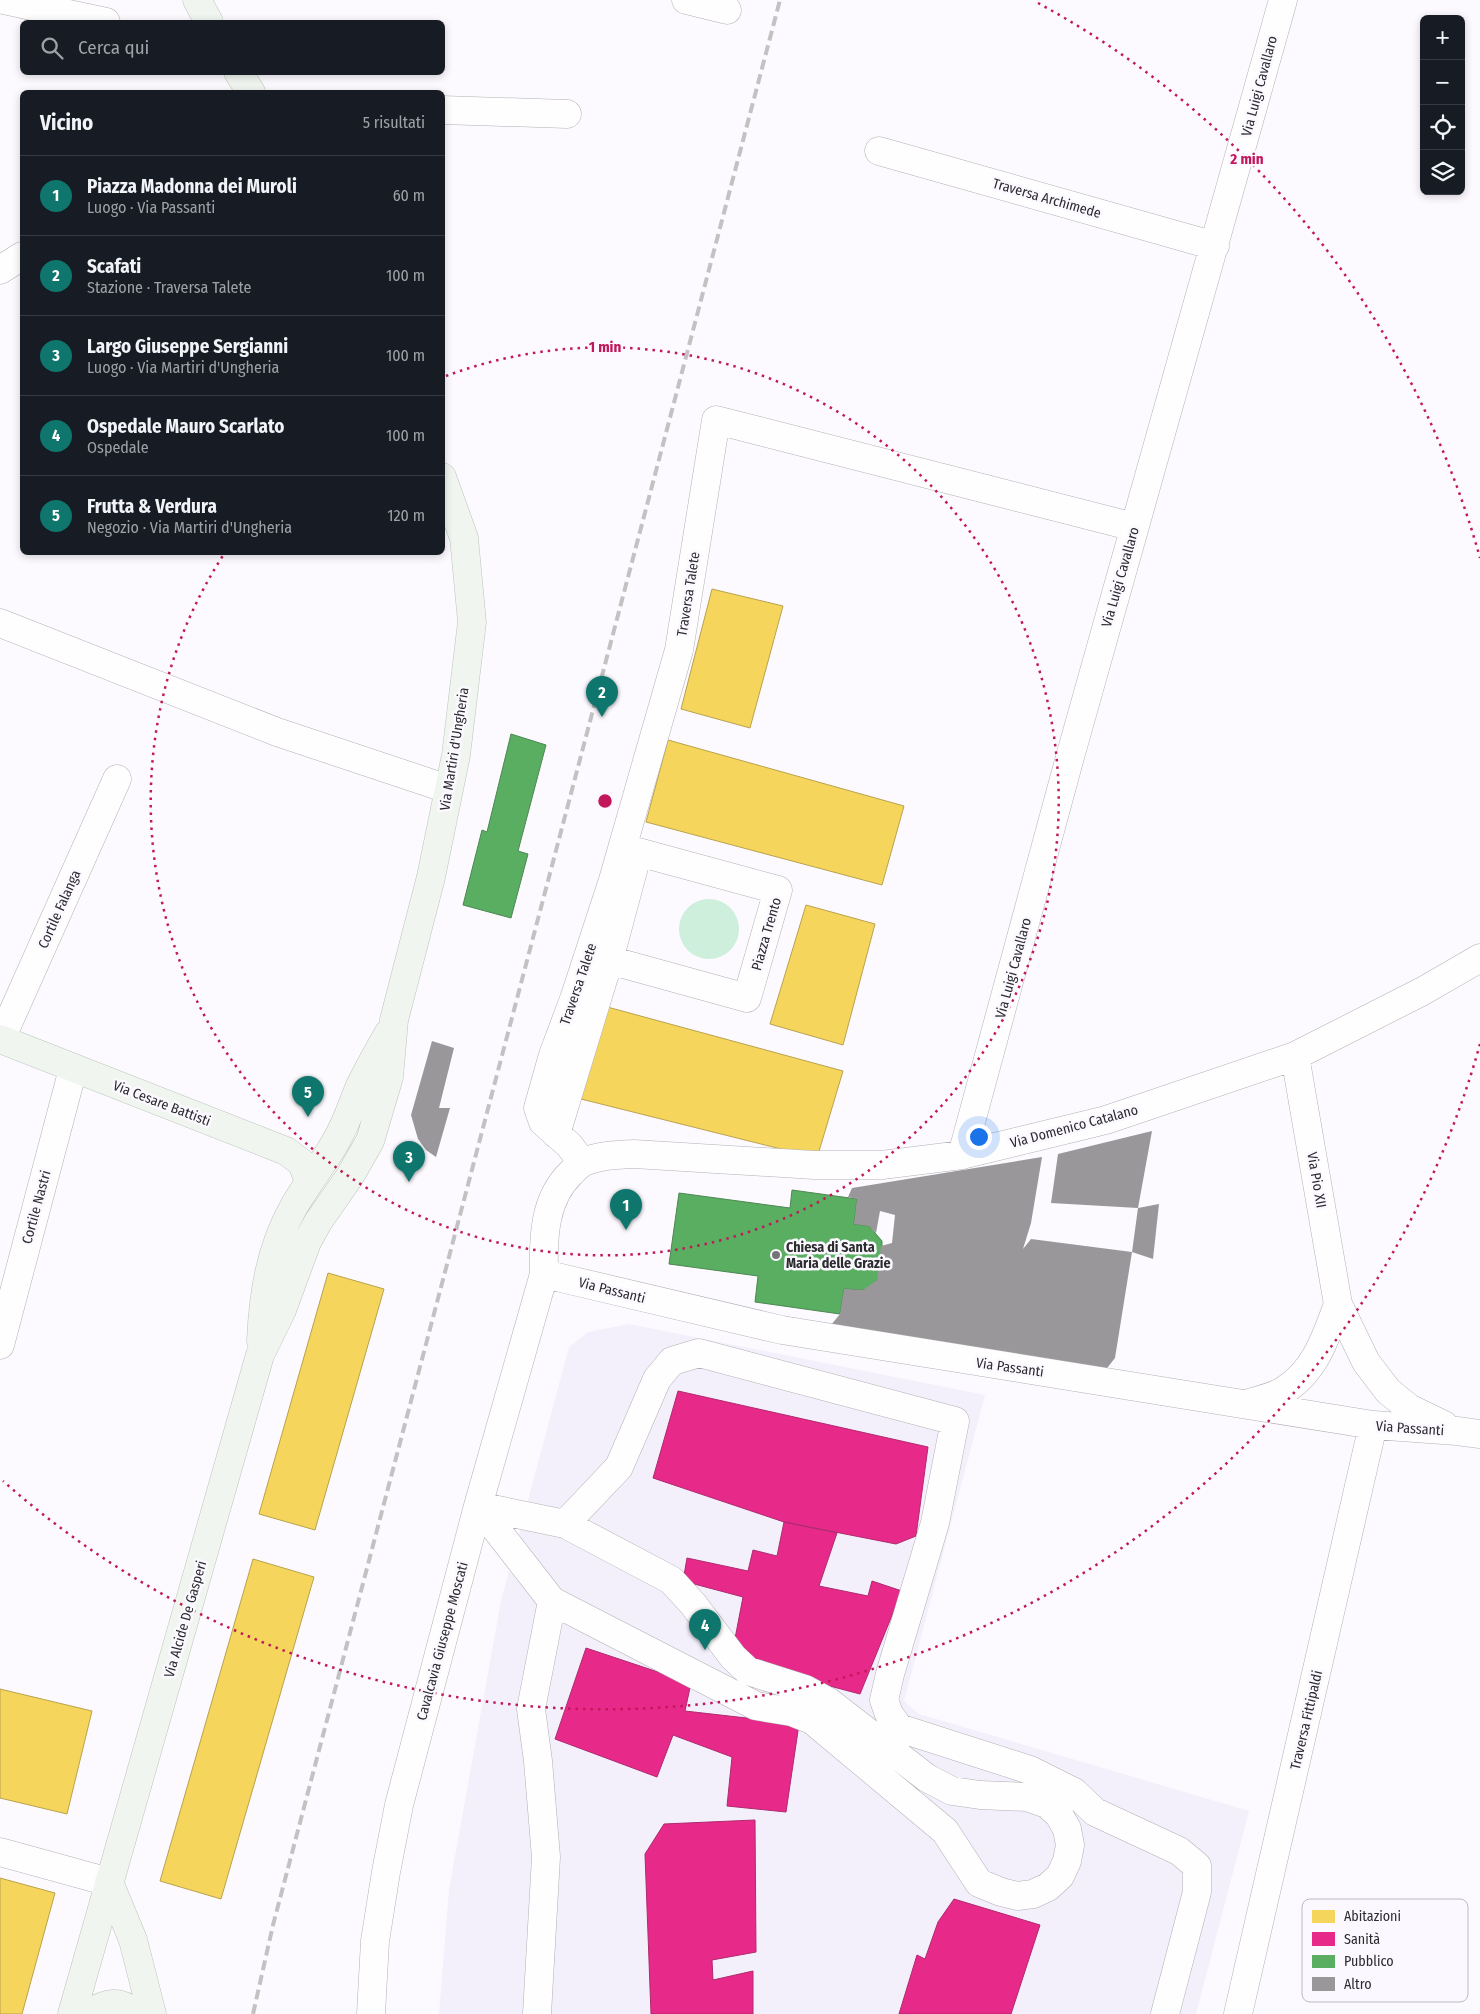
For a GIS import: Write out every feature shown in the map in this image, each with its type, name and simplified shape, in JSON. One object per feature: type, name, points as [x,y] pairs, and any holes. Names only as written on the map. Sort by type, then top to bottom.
[{"type":"main road","points":[[197,0],[208,20]]},
{"type":"main road","points":[[240,75],[250,90]]},
{"type":"main road","name":"Via Martiri d'Ungheria","points":[[350,1176],[370,1141],[385,1093],[389,1077],[394,1020],[431,877],[456,755],[472,622],[464,538],[445,485]]},
{"type":"main road","name":"Via Martiri d'Ungheria","points":[[309,1182],[337,1139],[360,1085],[394,1020]]},
{"type":"main road","name":"Via Cesare Battisti","points":[[1,1039],[286,1151],[302,1163],[309,1182]]},
{"type":"main road","name":"Via Alcide De Gasperi","points":[[72,2014],[260,1355],[282,1310],[307,1242],[318,1222],[350,1176]]},
{"type":"main road","name":"Via Alcide De Gasperi","points":[[260,1355],[262,1308],[274,1253],[283,1226],[309,1182]]},
{"type":"main road","points":[[109,1882],[133,1940],[152,2014]]},
{"type":"main road","points":[[87,2014],[99,2006],[114,2003],[130,2008],[138,2014]]},
{"type":"street","points":[[4,0],[97,20]]},
{"type":"street","points":[[686,0],[726,10]]},
{"type":"street","name":"Via Luigi Cavallaro","points":[[962,1156],[1134,527],[1283,0]]},
{"type":"street","points":[[445,110],[567,114]]},
{"type":"street","name":"Traversa Archimede","points":[[880,150],[1215,246]]},
{"type":"street","points":[[0,270],[20,257]]},
{"type":"street","name":"Traversa Talete","points":[[582,1162],[569,1146],[543,1122],[538,1108],[553,1055],[613,880],[679,650],[716,420],[1134,527]]},
{"type":"street","points":[[0,623],[277,732],[448,789]]},
{"type":"street","name":"Cortile Falanga","points":[[1,1039],[117,779]]},
{"type":"street","name":"Piazza Trento","points":[[556,1134],[609,960],[638,852],[778,890],[747,998],[609,960]]},
{"type":"street","name":"Via Domenico Catalano","points":[[544,1274],[543,1245],[550,1206],[564,1180],[582,1162],[606,1155],[634,1154],[814,1165],[882,1165],[962,1156],[1106,1120],[1295,1056],[1423,991],[1480,958]]},
{"type":"street","name":"Via Pio XII","points":[[1295,1056],[1338,1304],[1366,1362],[1388,1391],[1409,1408],[1469,1433]]},
{"type":"street","name":"Cortile Nastri","points":[[0,1345],[73,1068]]},
{"type":"street","name":"Via Passanti","points":[[544,1274],[782,1330],[1373,1426],[1469,1433]]},
{"type":"street","name":"Cavalcavia Giuseppe Moscati","points":[[371,2014],[375,1941],[399,1805],[478,1506],[544,1274]]},
{"type":"street","name":"Via Pio XII","points":[[1245,1405],[1283,1391],[1310,1368],[1325,1341],[1338,1304]]},
{"type":"street","points":[[565,1524],[619,1467],[657,1379],[672,1361],[699,1353],[956,1421],[935,1523],[884,1700],[889,1714],[900,1728],[1030,1770],[1074,1792],[1095,1812],[1179,1851],[1197,1866],[1197,1892],[1165,2014]]},
{"type":"street","name":"Traversa Fittipaldi","points":[[1238,2014],[1373,1426]]},
{"type":"street","points":[[478,1506],[565,1524],[671,1580],[693,1604],[732,1657],[748,1671],[805,1690],[829,1702],[927,1778],[952,1791],[980,1795],[1028,1797],[1047,1804],[1059,1814],[1067,1829],[1070,1845],[1068,1862],[1060,1876],[1048,1887],[1040,1891],[1017,1896],[979,1883],[945,1831],[812,1720],[792,1712],[756,1706],[552,1601],[478,1506]]},
{"type":"street","points":[[537,2014],[546,1857],[538,1761],[531,1709],[552,1601]]},
{"type":"street","points":[[0,1852],[109,1882]]},
{"type":"shaded area","points":[[629,1324],[985,1395],[904,1701],[919,1714],[1249,1811],[1196,2014],[439,2014],[449,1890],[501,1601],[569,1347],[588,1332]]},
{"type":"green space","points":[[709,899],[726,904],[734,912],[739,929],[734,946],[726,954],[709,959],[692,954],[684,946],[679,929],[684,912],[692,904]]},
{"type":"building: Abitazioni","points":[[712,589],[783,606],[750,728],[681,709]]},
{"type":"building: Abitazioni","points":[[668,740],[904,806],[882,885],[646,822]]},
{"type":"building: Abitazioni","points":[[806,905],[875,924],[843,1045],[770,1024]]},
{"type":"building: Abitazioni","points":[[600,1005],[843,1071],[817,1158],[573,1097]]},
{"type":"building: Abitazioni","points":[[328,1273],[384,1289],[315,1530],[259,1514]]},
{"type":"building: Abitazioni","points":[[253,1559],[314,1577],[221,1899],[160,1881]]},
{"type":"building: Abitazioni","points":[[0,1689],[92,1711],[67,1814],[0,1798]]},
{"type":"building: Abitazioni","points":[[0,1878],[55,1893],[22,2014],[0,2014]]},
{"type":"building: Sanità","points":[[678,1391],[928,1447],[916,1536],[896,1544],[784,1522],[653,1478]]},
{"type":"building: Sanità","points":[[784,1522],[837,1533],[819,1586],[868,1596],[872,1581],[902,1591],[860,1694],[750,1665],[750,1653],[733,1649],[743,1597],[683,1581],[687,1558],[748,1571],[753,1550],[777,1556]]},
{"type":"building: Sanità","points":[[586,1648],[691,1683],[685,1711],[799,1724],[786,1812],[727,1806],[732,1757],[673,1735],[657,1777],[555,1739]]},
{"type":"building: Sanità","points":[[755,1820],[756,1952],[712,1960],[713,1980],[753,1971],[753,2014],[651,2014],[645,1854],[664,1824]]},
{"type":"building: Sanità","points":[[954,1899],[1040,1925],[1011,2014],[899,2014],[917,1955],[925,1959],[938,1922]]},
{"type":"building: Pubblico","points":[[511,734],[546,745],[518,851],[528,854],[511,918],[463,905],[482,830],[487,832]]},
{"type":"building: Pubblico","name":"Chiesa di Santa Maria delle Grazie","points":[[792,1190],[857,1199],[854,1224],[869,1226],[882,1241],[882,1270],[877,1280],[871,1287],[863,1290],[844,1289],[840,1314],[755,1302],[758,1276],[669,1264],[679,1193],[790,1208]]},
{"type":"building: Altro","points":[[432,1041],[454,1048],[439,1108],[450,1108],[436,1157],[426,1150],[418,1139],[411,1115]]},
{"type":"building: Altro","points":[[1152,1131],[1138,1208],[1051,1203],[1058,1154]]},
{"type":"building: Altro","points":[[1042,1157],[1031,1223],[1023,1249],[1031,1239],[1132,1252],[1115,1358],[1104,1372],[827,1330],[840,1314],[844,1289],[863,1290],[877,1280],[881,1246],[892,1243],[895,1215],[880,1211],[876,1233],[869,1226],[854,1224],[857,1199],[848,1197],[852,1188]]},
{"type":"building: Altro","points":[[1159,1204],[1153,1259],[1132,1252],[1138,1208]]},
{"type":"railway","points":[[253,2014],[273,1925],[780,0]]},
{"type":"place","name":"Scafati","points":[[602,717]]},
{"type":"place","name":"Frutta & Verdura","points":[[308,1117]]},
{"type":"place","name":"Largo Giuseppe Sergianni","points":[[409,1182]]},
{"type":"place","name":"Piazza Madonna dei Muroli","points":[[626,1230]]},
{"type":"place","name":"Chiesa di Santa Maria delle Grazie","points":[[776,1255]]},
{"type":"place","name":"Ospedale Mauro Scarlato","points":[[705,1650]]}]
